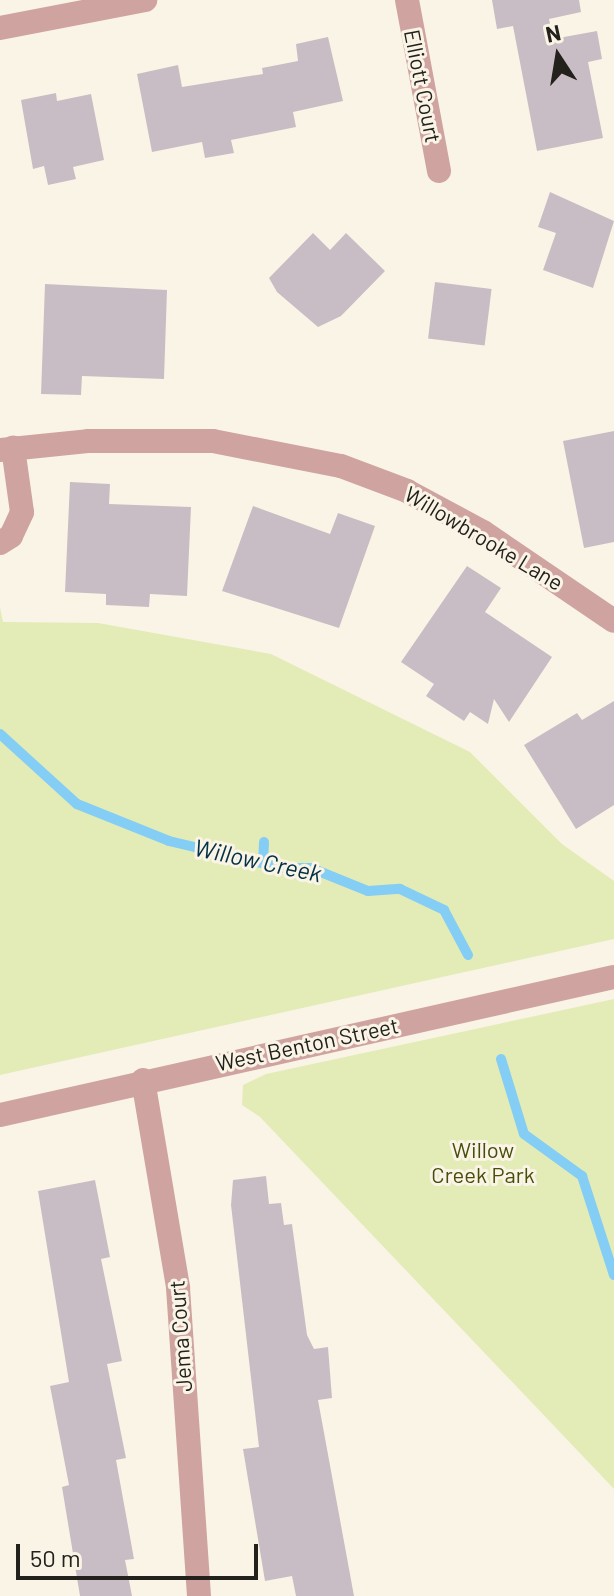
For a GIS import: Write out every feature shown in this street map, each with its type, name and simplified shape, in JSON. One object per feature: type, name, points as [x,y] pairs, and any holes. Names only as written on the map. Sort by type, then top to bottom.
[{"type":"street","points":[[0,28],[145,0]]},
{"type":"street","name":"Elliott Court","points":[[407,0],[439,171]]},
{"type":"street","name":"Willowbrooke Lane","points":[[0,543],[11,536],[22,512],[7,449],[213,441],[341,466],[407,491],[483,532],[614,621]]},
{"type":"street","name":"West Benton Street","points":[[0,1115],[143,1080],[614,977]]},
{"type":"street","name":"Jema Court","points":[[143,1080],[178,1288],[199,1596]]},
{"type":"green space","points":[[0,607],[3,622],[98,623],[271,654],[470,752],[562,844],[614,881],[614,939],[0,1075]]},
{"type":"green space","name":"Willow Creek Park","points":[[614,999],[614,1489],[260,1117],[242,1105],[243,1085],[266,1074]]},
{"type":"building","points":[[492,0],[579,0],[581,12],[549,19],[553,39],[597,31],[602,59],[588,62],[603,138],[537,151],[513,26],[497,29]]},
{"type":"building","points":[[328,37],[343,101],[293,112],[296,127],[231,140],[234,153],[205,158],[202,142],[152,152],[137,74],[178,65],[182,87],[263,74],[262,68],[298,61],[296,44]]},
{"type":"building","points":[[56,93],[57,101],[91,94],[104,160],[73,167],[76,179],[48,185],[44,166],[33,169],[21,100]]},
{"type":"building","points":[[550,192],[614,221],[593,288],[543,270],[556,233],[538,227]]},
{"type":"building","points":[[313,233],[330,250],[346,233],[385,271],[341,316],[318,327],[277,292],[269,278]]},
{"type":"building","points":[[435,282],[492,289],[485,346],[428,339]]},
{"type":"building","points":[[45,284],[167,290],[164,379],[82,376],[81,395],[41,394]]},
{"type":"building","points":[[614,431],[614,542],[584,548],[563,441]]},
{"type":"building","points":[[70,482],[110,484],[109,504],[191,507],[187,596],[150,594],[149,607],[106,605],[106,594],[65,592]]},
{"type":"building","points":[[253,506],[330,534],[338,513],[375,526],[339,628],[222,591]]},
{"type":"building","points":[[467,566],[501,588],[485,612],[552,657],[509,722],[494,699],[488,724],[470,712],[464,721],[426,696],[434,684],[401,662]]},
{"type":"building","points":[[614,701],[614,805],[576,829],[524,745],[577,713],[582,720]]},
{"type":"building","points":[[266,1176],[269,1204],[281,1203],[284,1225],[292,1224],[307,1335],[314,1349],[328,1347],[332,1398],[318,1400],[354,1596],[296,1596],[292,1576],[265,1581],[243,1449],[259,1447],[231,1205],[233,1180]]},
{"type":"building","points":[[95,1180],[110,1257],[101,1259],[122,1361],[107,1364],[126,1458],[116,1460],[134,1559],[125,1560],[132,1596],[80,1596],[62,1487],[69,1485],[50,1386],[69,1382],[38,1191]]},
{"type":"waterway","name":"Willow Creek","points":[[0,734],[77,804],[169,841],[282,868],[311,868],[368,891],[400,889],[444,910],[468,955]]},
{"type":"waterway","points":[[263,862],[264,842]]},
{"type":"waterway","name":"Willow Creek","points":[[501,1059],[524,1134],[582,1176],[614,1275]]}]
